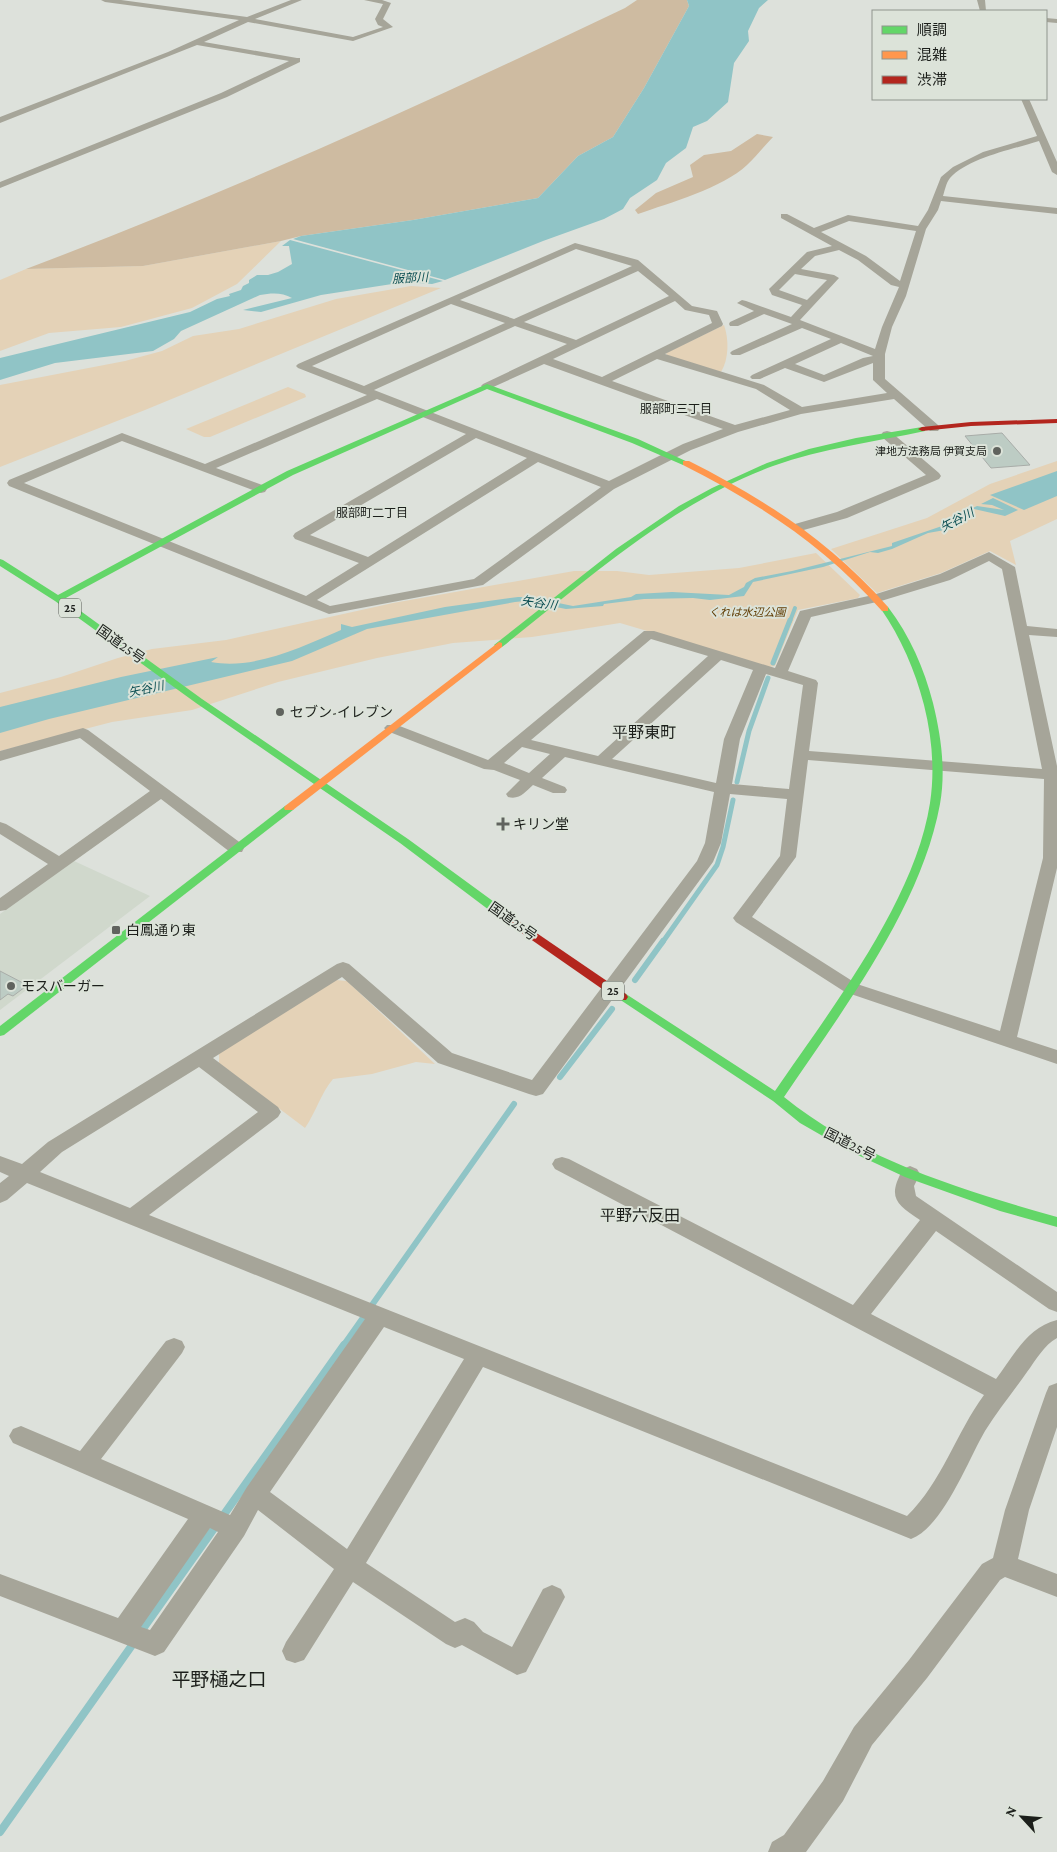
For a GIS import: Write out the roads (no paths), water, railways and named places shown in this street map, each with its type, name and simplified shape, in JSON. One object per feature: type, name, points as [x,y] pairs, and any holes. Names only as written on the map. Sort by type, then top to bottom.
[{"type":"main road","points":[[58,599],[290,473],[487,386],[669,455],[728,482],[768,505],[800,527],[834,555],[874,595],[908,644],[931,704],[936,727],[939,766],[936,803],[917,870],[902,902],[851,988],[777,1098]]},
{"type":"main road","points":[[0,1032],[584,578],[664,519],[728,482],[802,455],[887,435],[984,423],[1057,421]]},
{"type":"main road","name":"国道25号","points":[[0,562],[58,599],[199,701],[404,841],[503,915],[610,989],[777,1098],[804,1120],[852,1147],[910,1174],[1004,1207],[1057,1222]]},
{"type":"street","points":[[105,0],[245,19],[355,39],[389,27],[381,23],[379,19],[387,3],[368,0]]},
{"type":"street","points":[[0,120],[196,43],[245,19],[298,0]]},
{"type":"street","points":[[0,185],[224,95],[297,60],[196,43]]},
{"type":"street","points":[[1025,100],[1057,172]]},
{"type":"street","points":[[934,428],[879,380],[879,356],[887,327],[904,284],[921,230],[938,198],[942,184],[956,169],[986,154],[1041,138]]},
{"type":"street","points":[[938,198],[1057,211]]},
{"type":"street","points":[[784,216],[862,258],[895,283],[904,284]]},
{"type":"street","points":[[813,232],[848,218],[921,230]]},
{"type":"street","points":[[603,381],[718,324],[713,313],[688,308],[634,262],[575,246],[302,366],[610,486]]},
{"type":"street","points":[[810,304],[776,293],[774,289],[811,254],[839,247]]},
{"type":"street","points":[[365,390],[640,266]]},
{"type":"street","points":[[736,353],[796,323],[810,304],[834,278],[792,271]]},
{"type":"street","points":[[487,386],[676,297]]},
{"type":"street","points":[[452,301],[577,344]]},
{"type":"street","points":[[742,304],[841,339],[879,356]]},
{"type":"street","points":[[734,324],[763,311]]},
{"type":"street","points":[[756,377],[841,339]]},
{"type":"street","points":[[656,355],[760,387],[800,412]]},
{"type":"street","points":[[785,364],[824,379],[879,356]]},
{"type":"street","points":[[544,360],[734,429]]},
{"type":"street","points":[[206,468],[377,395]]},
{"type":"street","points":[[261,489],[122,437],[13,483],[329,610],[478,582],[610,486],[669,455],[734,429],[800,412],[898,395]]},
{"type":"street","points":[[370,562],[300,536],[474,434]]},
{"type":"street","points":[[800,527],[842,515],[935,476],[887,435]]},
{"type":"street","points":[[308,601],[536,458]]},
{"type":"street","points":[[780,674],[805,614],[945,577],[989,556],[1008,567],[1054,775],[1051,858],[1007,1040]]},
{"type":"street","points":[[1021,630],[1057,633]]},
{"type":"street","points":[[392,728],[490,766],[649,634],[811,683],[788,857],[742,918],[851,988],[1057,1057]]},
{"type":"street","points":[[601,761],[718,655]]},
{"type":"street","points":[[0,1195],[55,1147],[342,968],[445,1058],[536,1090],[705,862],[714,843],[732,739],[761,668]]},
{"type":"street","points":[[0,756],[83,733],[236,848]]},
{"type":"street","points":[[519,742],[724,789],[796,795]]},
{"type":"street","points":[[514,794],[562,752]]},
{"type":"street","points":[[801,755],[1054,775]]},
{"type":"street","points":[[493,764],[559,790]]},
{"type":"street","points":[[0,906],[160,792]]},
{"type":"street","points":[[0,827],[59,863]]},
{"type":"street","points":[[132,1216],[270,1112],[200,1057]]},
{"type":"street","points":[[0,1163],[911,1528],[924,1517],[974,1430],[1000,1392],[1034,1347],[1050,1330],[1057,1329]]},
{"type":"street","points":[[562,1164],[1000,1392]]},
{"type":"street","points":[[910,1174],[904,1186],[906,1200],[1057,1303]]},
{"type":"street","points":[[857,1316],[933,1219]]},
{"type":"street","points":[[0,1585],[155,1644],[235,1528],[371,1313]]},
{"type":"street","points":[[84,1463],[174,1347]]},
{"type":"street","points":[[295,1651],[350,1566],[478,1355]]},
{"type":"street","points":[[782,1852],[794,1845],[833,1791],[864,1736],[918,1669],[991,1572],[1004,1565],[1017,1510],[1057,1393]]},
{"type":"street","points":[[22,1436],[235,1528]]},
{"type":"street","points":[[255,1494],[350,1566],[455,1636],[465,1630],[474,1640],[516,1663],[552,1598]]},
{"type":"street","points":[[123,1632],[205,1515]]},
{"type":"street","points":[[1004,1565],[1057,1586]]},
{"type":"water","points":[[687,0],[768,0],[759,8],[748,31],[749,41],[734,63],[728,102],[707,121],[693,127],[686,148],[666,163],[657,180],[630,198],[623,209],[604,219],[445,280],[293,239],[301,236],[413,220],[538,198],[578,156],[613,137],[644,88],[689,6]]},
{"type":"water","name":"服部川","points":[[290,240],[443,281],[432,284],[405,282],[321,295],[261,312],[243,310],[292,298],[276,294],[260,295],[181,331],[174,339],[153,351],[55,363],[0,380],[0,358],[190,312],[217,299],[230,296],[229,294],[241,290],[243,286],[249,283],[249,280],[257,275],[268,275],[278,272],[292,264],[289,246],[282,246]]},
{"type":"water","points":[[1057,471],[1057,496],[1024,510],[990,495]]},
{"type":"water","name":"矢谷川","points":[[993,498],[1018,510],[1005,516],[974,509],[963,515],[955,526],[928,533],[892,549],[878,553],[870,552],[823,567],[753,582],[744,596],[710,600],[693,598],[644,599],[604,604],[603,606],[566,609],[525,601],[367,629],[292,661],[49,719],[0,733],[0,707],[121,677],[218,657],[211,662],[228,664],[261,660],[294,650],[341,630],[341,624],[352,627],[445,607],[518,597],[529,597],[573,606],[631,597],[636,594],[672,592],[729,595],[744,587],[746,583],[755,578],[792,571],[892,546],[892,543],[945,525],[947,520],[977,506],[1004,510],[992,505],[981,504]]},
{"type":"waterway","points":[[790,621],[795,608]]},
{"type":"waterway","points":[[773,663],[790,620]]},
{"type":"waterway","points":[[737,782],[749,731],[768,678]]},
{"type":"waterway","points":[[662,943],[717,865],[723,847],[733,800]]},
{"type":"waterway","points":[[635,980],[663,941]]},
{"type":"waterway","points":[[560,1077],[612,1009]]},
{"type":"waterway","points":[[343,1346],[514,1104]]},
{"type":"waterway","points":[[140,1633],[344,1345]]},
{"type":"waterway","points":[[0,1832],[135,1641]]},
{"type":"place","name":"津地方法務局 伊賀支局","points":[[997,451]]},
{"type":"place","name":"セブン-イレブン","points":[[280,712]]},
{"type":"place","name":"キリン堂","points":[[503,824]]},
{"type":"place","name":"白鳳通り東","points":[[116,930]]},
{"type":"place","name":"モスバーガー","points":[[11,986]]},
{"type":"district","name":"服部町三丁目","points":[[676,409]]},
{"type":"district","name":"服部町二丁目","points":[[372,513]]},
{"type":"district","name":"平野東町","points":[[644,732]]},
{"type":"district","name":"平野六反田","points":[[640,1215]]},
{"type":"district","name":"平野樋之口","points":[[219,1679]]},
{"type":"park label","name":"くれは水辺公園","points":[[747,612]]}]
